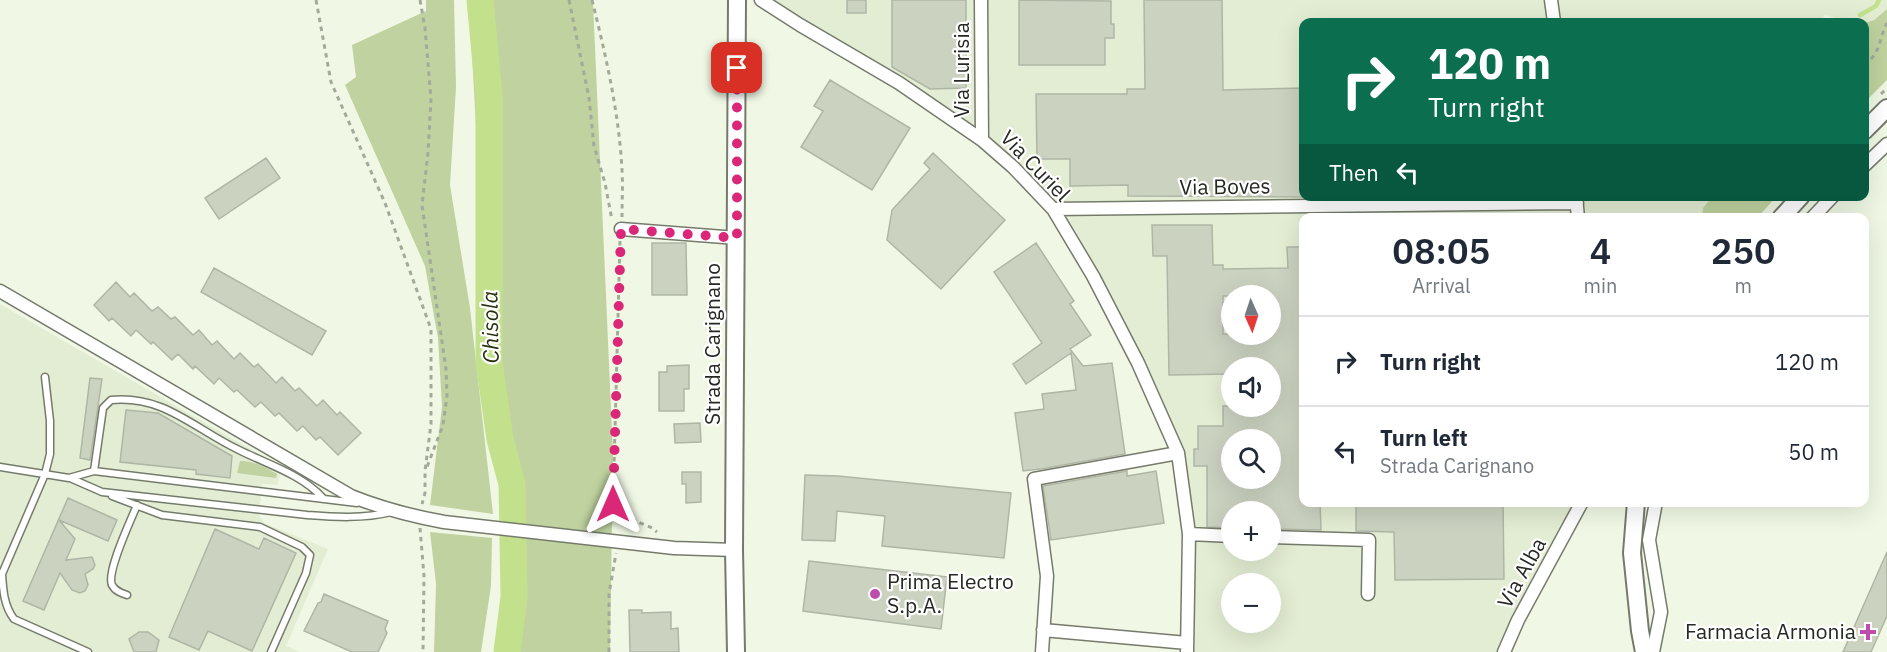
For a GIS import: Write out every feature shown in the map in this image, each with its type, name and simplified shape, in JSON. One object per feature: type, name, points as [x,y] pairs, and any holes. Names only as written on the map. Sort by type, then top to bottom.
[{"type":"main road","name":"Strada Carignano","points":[[736,652],[737,0]]},
{"type":"main road","points":[[1869,126],[1887,108]]},
{"type":"main road","points":[[1786,213],[1796,201]]},
{"type":"main road","points":[[1636,507],[1632,553],[1644,652]]},
{"type":"street","name":"Via Curiel","points":[[761,0],[899,83],[982,140],[1013,167],[1053,209],[1093,276],[1138,363],[1178,453],[1189,534],[1187,647],[1043,630]]},
{"type":"street","name":"Via Lurisia","points":[[981,0],[982,140]]},
{"type":"street","points":[[1551,0],[1553,18]]},
{"type":"street","points":[[1869,161],[1887,144]]},
{"type":"street","name":"Via Boves","points":[[1053,209],[1519,201]]},
{"type":"street","points":[[1817,213],[1828,201]]},
{"type":"street","points":[[621,229],[737,238]]},
{"type":"street","points":[[0,291],[341,490],[375,505],[419,518],[444,522],[674,548],[735,550]]},
{"type":"street","points":[[1042,652],[1047,576],[1034,479],[1178,453]]},
{"type":"street","name":"Via Alba","points":[[1504,652],[1518,620],[1579,507]]},
{"type":"street","points":[[1653,652],[1661,612],[1649,540],[1655,507]]},
{"type":"street","points":[[1189,534],[1221,535]]},
{"type":"street","points":[[1281,537],[1370,540],[1368,594]]},
{"type":"lane","points":[[45,377],[51,438],[50,454],[45,474],[1,574],[8,611],[14,618],[88,652]]},
{"type":"lane","points":[[94,471],[103,408],[111,400],[134,401],[155,405],[182,416],[237,450],[312,486],[323,498]]},
{"type":"lane","points":[[0,467],[69,478],[162,515],[260,527],[302,547],[310,555],[306,573],[271,652]]},
{"type":"lane","points":[[69,478],[94,471],[375,505]]},
{"type":"lane","points":[[102,492],[333,517],[393,511]]},
{"type":"lane","points":[[127,595],[115,590],[111,583],[111,574],[137,505]]},
{"type":"path","points":[[316,0],[331,82],[385,203],[431,329],[431,424],[425,471],[425,493],[419,518],[424,576],[423,652]]},
{"type":"path","points":[[420,0],[425,28],[430,99],[428,153],[422,205],[445,358],[447,396],[443,425],[425,471]]},
{"type":"path","points":[[569,0],[589,98],[594,146],[605,183],[612,222],[621,229]]},
{"type":"path","points":[[592,0],[604,45],[616,114],[622,171],[613,504],[618,513],[652,528],[674,548]]},
{"type":"path","points":[[1869,61],[1876,55],[1887,23]]},
{"type":"path","points":[[609,652],[609,594],[618,541]]},
{"type":"shaded area","points":[[761,0],[1887,0],[1887,9],[1869,22],[1869,18],[1834,18],[1825,14],[1823,18],[1299,18],[1299,201],[1709,201],[1703,208],[1702,213],[1299,213],[1299,507],[1576,507],[1504,652],[1187,652],[1189,534],[1178,453],[1053,209],[982,139]]},
{"type":"shaded area","points":[[0,304],[271,461],[268,466],[280,475],[277,485],[262,484],[259,515],[264,523],[328,549],[286,646],[300,652],[0,652]]},
{"type":"green space","points":[[426,0],[454,0],[456,87],[450,185],[470,308],[493,514],[430,505],[442,407],[438,338],[425,266],[345,85],[356,77],[352,45],[426,11]]},
{"type":"green space","points":[[469,0],[592,0],[593,2],[613,454],[610,652],[507,652],[514,597],[512,484],[489,362]]},
{"type":"green space","points":[[1887,9],[1887,80],[1869,98],[1869,22]]},
{"type":"green space","points":[[1709,201],[1772,201],[1762,213],[1702,213],[1703,208]]},
{"type":"green space","points":[[240,461],[264,467],[277,474],[276,478],[237,473]]},
{"type":"green space","points":[[430,532],[492,538],[491,586],[481,652],[434,652],[436,584]]},
{"type":"building","points":[[847,0],[866,0],[866,13],[847,13]]},
{"type":"building","points":[[892,0],[966,0],[966,88],[930,89],[892,67]]},
{"type":"building","points":[[1019,0],[1111,1],[1111,24],[1114,24],[1114,38],[1105,38],[1105,65],[1019,65]]},
{"type":"building","points":[[1144,0],[1222,0],[1223,90],[1299,88],[1299,197],[1128,196],[1128,185],[1070,186],[1070,159],[1037,159],[1036,94],[1127,94],[1127,89],[1145,89]]},
{"type":"building","points":[[830,80],[910,128],[872,190],[801,147],[823,111],[814,106]]},
{"type":"building","points":[[933,153],[1005,220],[941,289],[887,240],[892,210],[930,169],[924,163]]},
{"type":"building","points":[[266,158],[280,178],[219,219],[205,198]]},
{"type":"building","points":[[1152,225],[1212,225],[1213,265],[1223,265],[1223,269],[1288,268],[1287,247],[1299,247],[1299,507],[1320,507],[1321,530],[1281,529],[1281,501],[1221,501],[1221,528],[1207,527],[1207,466],[1194,466],[1194,449],[1198,449],[1198,426],[1223,426],[1223,417],[1281,417],[1281,357],[1221,357],[1221,374],[1169,375],[1167,256],[1153,256]]},
{"type":"building","points":[[652,243],[686,243],[687,295],[652,295]]},
{"type":"building","points":[[1036,243],[1074,301],[1070,304],[1091,335],[1070,349],[1083,366],[1112,363],[1125,454],[1023,471],[1015,413],[1044,409],[1042,394],[1076,390],[1071,353],[1026,384],[1013,364],[1042,343],[994,272]]},
{"type":"building","points":[[214,268],[326,331],[312,355],[201,292]]},
{"type":"building","points":[[116,282],[130,297],[134,293],[152,311],[158,307],[171,319],[175,317],[193,335],[199,330],[212,345],[217,341],[234,359],[240,353],[254,367],[258,364],[276,383],[282,377],[295,391],[299,388],[317,406],[323,400],[337,415],[340,412],[361,433],[338,455],[320,437],[316,440],[303,426],[297,431],[279,413],[275,416],[261,402],[255,407],[237,390],[234,392],[219,378],[214,384],[195,366],[193,369],[178,354],[172,360],[136,330],[131,336],[112,318],[109,321],[94,305]]},
{"type":"building","points":[[689,365],[689,389],[684,389],[684,411],[659,411],[659,372],[667,372],[667,366]]},
{"type":"building","points":[[90,378],[102,379],[90,460],[80,458]]},
{"type":"building","points":[[126,410],[158,413],[232,456],[230,478],[196,474],[196,470],[120,462]]},
{"type":"building","points":[[700,423],[701,442],[675,443],[674,424]]},
{"type":"building","points":[[1127,471],[1127,476],[1156,471],[1164,523],[1051,540],[1043,486]]},
{"type":"building","points":[[682,472],[701,472],[701,502],[686,503],[686,484],[682,484]]},
{"type":"building","points":[[805,475],[838,476],[1011,493],[1004,558],[882,546],[885,516],[837,511],[835,541],[802,540]]},
{"type":"building","points":[[68,498],[117,520],[108,541],[59,520],[75,539],[66,560],[92,557],[95,565],[85,574],[88,585],[85,591],[80,593],[72,590],[60,573],[44,610],[23,601]]},
{"type":"building","points":[[1356,507],[1503,507],[1504,579],[1395,580],[1394,532],[1356,531]]},
{"type":"building","points":[[215,529],[259,549],[264,538],[296,553],[252,651],[208,631],[199,650],[169,637]]},
{"type":"building","points":[[1887,552],[1887,616],[1871,652],[1843,652]]},
{"type":"building","name":"Prima Electro S.p.A.","points":[[809,561],[947,577],[941,629],[803,611]]},
{"type":"building","points":[[324,594],[388,621],[385,629],[387,633],[378,652],[352,652],[304,631]]},
{"type":"building","points":[[629,610],[642,610],[642,613],[671,612],[671,629],[678,628],[679,652],[630,652]]},
{"type":"building","points":[[139,632],[148,632],[159,640],[156,652],[134,652],[129,639]]},
{"type":"waterway","name":"Chisola","points":[[480,0],[489,95],[489,362],[500,439],[512,484],[514,597],[507,652]]},
{"type":"waterway","points":[[1860,15],[1876,6],[1879,0]]},
{"type":"place","name":"Prima Electro S.p.A.","points":[[875,594]]},
{"type":"place","name":"Farmacia Armonia","points":[[1868,632]]},
{"type":"route","points":[[613,504],[621,229],[737,238],[737,68]]}]
